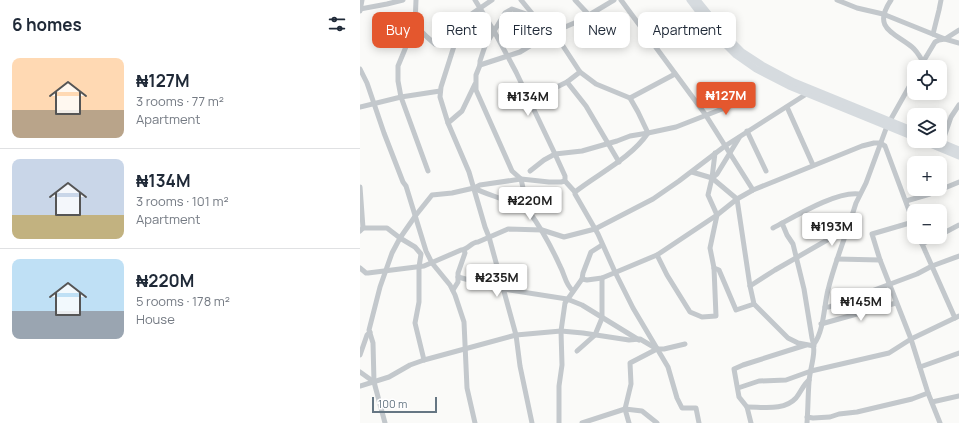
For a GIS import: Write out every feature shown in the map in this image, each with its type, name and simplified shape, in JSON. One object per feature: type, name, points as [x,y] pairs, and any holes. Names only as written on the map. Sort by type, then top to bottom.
[{"type":"main road","points":[[690,0],[718,37],[736,55],[771,78],[808,94],[907,129]]},
{"type":"main road","points":[[697,0],[726,36],[742,52],[762,66],[794,82],[888,123],[907,133]]},
{"type":"main road","points":[[947,145],[959,150]]},
{"type":"main road","points":[[940,148],[959,156]]},
{"type":"street","points":[[362,0],[360,9],[403,0]]},
{"type":"street","points":[[415,12],[416,0]]},
{"type":"street","points":[[475,0],[494,31],[530,100],[565,176],[565,181],[575,192],[595,229],[614,272],[633,308],[668,367],[677,398],[682,408],[696,408],[699,423]]},
{"type":"street","points":[[475,12],[492,0]]},
{"type":"street","points":[[521,0],[530,12]]},
{"type":"street","points":[[575,0],[587,12]]},
{"type":"street","points":[[593,12],[614,0]]},
{"type":"street","points":[[621,0],[706,114],[753,190]]},
{"type":"street","points":[[838,0],[857,8],[883,14],[945,39],[959,43]]},
{"type":"street","points":[[890,0],[883,14],[883,20],[889,31],[911,47],[919,60]]},
{"type":"street","points":[[933,34],[941,0]]},
{"type":"street","points":[[506,12],[512,9],[520,12]]},
{"type":"street","points":[[491,36],[499,23]]},
{"type":"street","points":[[925,60],[935,42],[945,39],[959,30]]},
{"type":"street","points":[[424,34],[432,41]]},
{"type":"street","points":[[405,48],[398,66],[398,81],[401,97],[428,171]]},
{"type":"street","points":[[453,48],[440,91],[440,97],[448,123],[474,188],[489,237],[516,335],[520,366],[532,423]]},
{"type":"street","points":[[484,48],[476,75],[476,90],[481,105],[499,139],[512,171],[521,179],[528,210],[542,230],[561,268],[567,286],[573,291]]},
{"type":"street","points":[[480,65],[520,52],[527,48]]},
{"type":"street","points":[[564,48],[580,72],[596,84],[630,98],[648,133]]},
{"type":"street","points":[[360,68],[368,83],[393,156],[406,186],[426,251],[432,263],[453,290],[464,322],[466,348],[465,371],[467,388],[475,423]]},
{"type":"street","points":[[530,100],[567,82],[580,72]]},
{"type":"street","points":[[630,98],[675,74]]},
{"type":"street","points":[[567,82],[586,106],[619,162]]},
{"type":"street","points":[[448,123],[462,111],[476,83]]},
{"type":"street","points":[[814,345],[818,338],[837,259],[859,194],[866,183],[888,123],[907,90]]},
{"type":"street","points":[[360,107],[401,97],[440,91]]},
{"type":"street","points":[[360,268],[366,273],[420,267],[464,250],[475,242],[508,229],[542,230],[564,237],[595,229],[653,199],[692,172],[715,153],[746,131],[808,94]]},
{"type":"street","points":[[530,171],[544,160],[555,154],[582,151],[630,136],[676,127],[740,102]]},
{"type":"street","points":[[947,131],[951,117],[959,105]]},
{"type":"street","points":[[787,106],[813,165]]},
{"type":"street","points":[[746,131],[766,171]]},
{"type":"street","points":[[575,192],[590,180],[619,162],[636,148],[648,133]]},
{"type":"street","points":[[712,178],[717,174],[740,136]]},
{"type":"street","points":[[582,279],[587,280],[602,278],[657,255],[717,215],[737,199],[753,190],[862,146],[880,144],[885,146],[907,204]]},
{"type":"street","points":[[657,255],[667,275],[690,312],[702,317],[716,316],[714,268],[710,248],[717,215],[708,195],[715,153]]},
{"type":"street","points":[[692,172],[712,178],[737,199],[754,304],[788,338],[798,343],[814,345]]},
{"type":"street","points":[[360,355],[367,335],[370,332],[380,287],[385,272],[400,238],[432,195],[474,188],[480,185],[521,179],[548,182],[565,181]]},
{"type":"street","points":[[906,201],[930,194],[959,182]]},
{"type":"street","points":[[360,187],[362,230],[387,228],[415,247],[421,254],[419,302],[415,323],[424,360]]},
{"type":"street","points":[[474,188],[528,210]]},
{"type":"street","points":[[773,228],[826,201],[854,193],[859,194]]},
{"type":"street","points":[[782,223],[786,235],[793,244],[804,289],[814,345],[809,380],[806,423]]},
{"type":"street","points":[[907,225],[872,234],[880,260],[911,340],[928,393],[940,423]]},
{"type":"street","points":[[947,231],[959,225]]},
{"type":"street","points":[[750,286],[848,228]]},
{"type":"street","points":[[738,388],[759,381],[786,380],[811,371],[890,353],[911,340],[957,317],[922,244]]},
{"type":"street","points":[[559,423],[559,386],[562,365],[561,331],[565,303],[582,279],[591,252],[602,245]]},
{"type":"street","points":[[453,290],[458,282],[465,253],[464,250]]},
{"type":"street","points":[[825,306],[830,306],[890,285],[932,266],[959,256]]},
{"type":"street","points":[[837,259],[880,260]]},
{"type":"street","points":[[714,268],[719,270],[736,310],[754,304]]},
{"type":"street","points":[[458,277],[503,288],[567,299],[582,305],[639,340],[657,349],[664,349],[685,344]]},
{"type":"street","points":[[577,351],[594,335],[602,318],[602,278]]},
{"type":"street","points":[[821,324],[896,303]]},
{"type":"street","points":[[360,386],[389,377],[410,365],[424,360],[516,335],[561,331],[639,340]]},
{"type":"street","points":[[370,332],[373,343],[374,382],[385,423]]},
{"type":"street","points":[[751,423],[747,407],[739,397],[735,368],[807,345]]},
{"type":"street","points":[[629,423],[625,409],[631,384],[630,363],[657,349]]},
{"type":"street","points":[[920,367],[959,353]]},
{"type":"street","points":[[360,372],[374,382]]},
{"type":"street","points":[[747,407],[781,407],[788,405],[798,396],[804,385],[809,380]]},
{"type":"street","points":[[807,417],[830,417],[839,414],[869,410],[912,399],[928,393]]},
{"type":"street","points":[[932,402],[959,396]]},
{"type":"street","points":[[582,423],[625,409],[642,411],[657,423]]},
{"type":"street","points":[[830,417],[833,423]]}]
